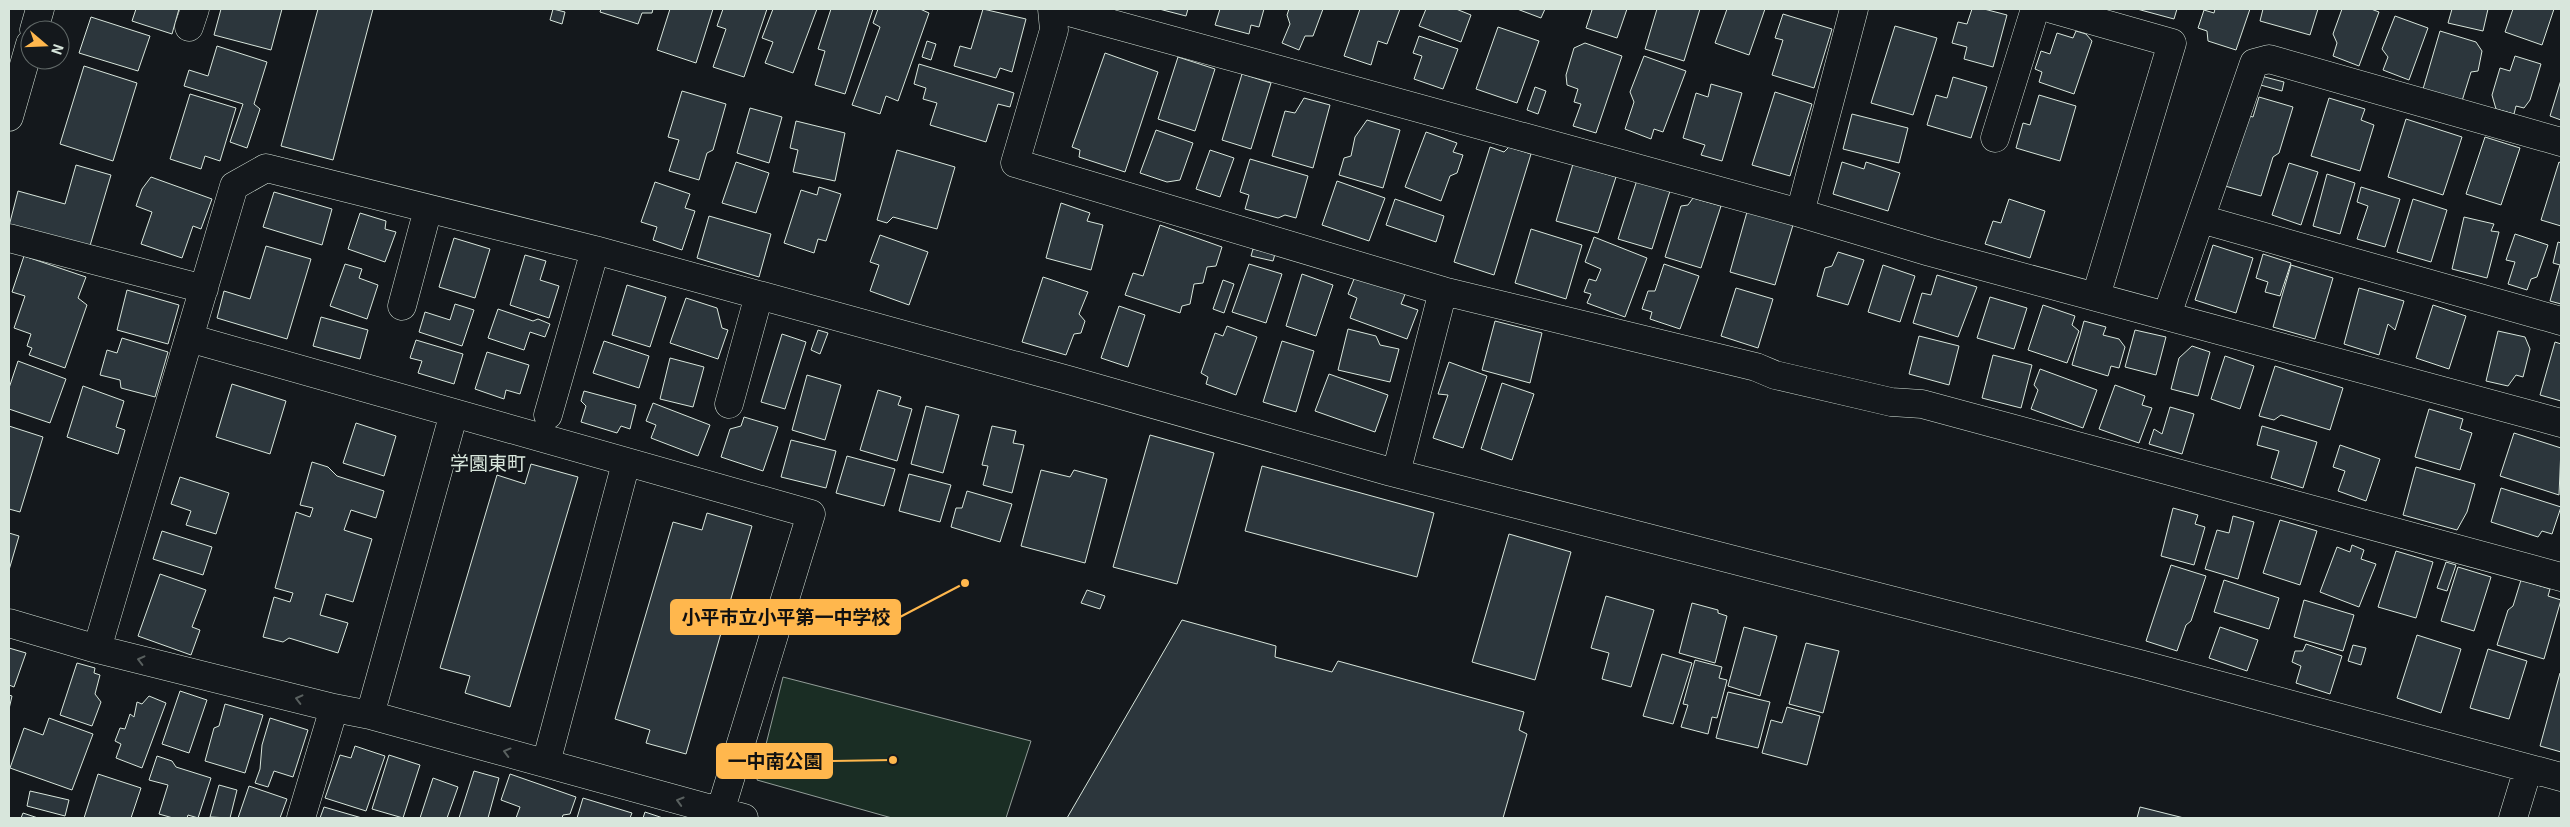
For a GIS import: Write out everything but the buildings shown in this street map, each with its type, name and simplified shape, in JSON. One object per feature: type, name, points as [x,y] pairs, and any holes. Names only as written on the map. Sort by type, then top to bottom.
[{"type":"street","points":[[1052,9],[1054,30],[1015,163],[1443,291],[1756,366],[1775,375],[1891,402],[1922,404],[2561,577]]},
{"type":"street","points":[[1058,9],[1800,213],[1930,252],[2561,423]]},
{"type":"street","points":[[1800,213],[1854,9]]},
{"type":"street","points":[[1995,138],[2035,9]]},
{"type":"street","points":[[2052,9],[2172,43],[2096,296]]},
{"type":"street","points":[[2167,315],[2254,63],[2269,59],[2561,142]]},
{"type":"street","points":[[9,117],[23,70]]},
{"type":"street","points":[[97,649],[234,186],[266,168],[595,250],[1396,473],[2144,665],[2561,777]]},
{"type":"street","points":[[402,306],[428,209]]},
{"type":"street","points":[[2201,219],[2561,321]]},
{"type":"street","points":[[9,238],[204,289]]},
{"type":"street","points":[[548,415],[595,250]]},
{"type":"street","points":[[1396,473],[1443,291]]},
{"type":"street","points":[[729,404],[759,295]]},
{"type":"street","points":[[9,623],[97,649],[334,708],[370,715],[732,815],[811,514],[189,338]]},
{"type":"street","points":[[370,715],[454,413]]},
{"type":"street","points":[[546,763],[626,463]]},
{"type":"street","points":[[301,818],[334,708]]},
{"type":"street","points":[[2513,818],[2528,769]]},
{"type":"green space","points":[[783,677],[1031,741],[1006,818],[892,818],[757,780]]},
{"type":"place","name":"小平市立小平第一中学校","points":[[965,583]]},
{"type":"place","name":"一中南公園","points":[[893,760]]},
{"type":"district","name":"学園東町","points":[[488,463]]}]
